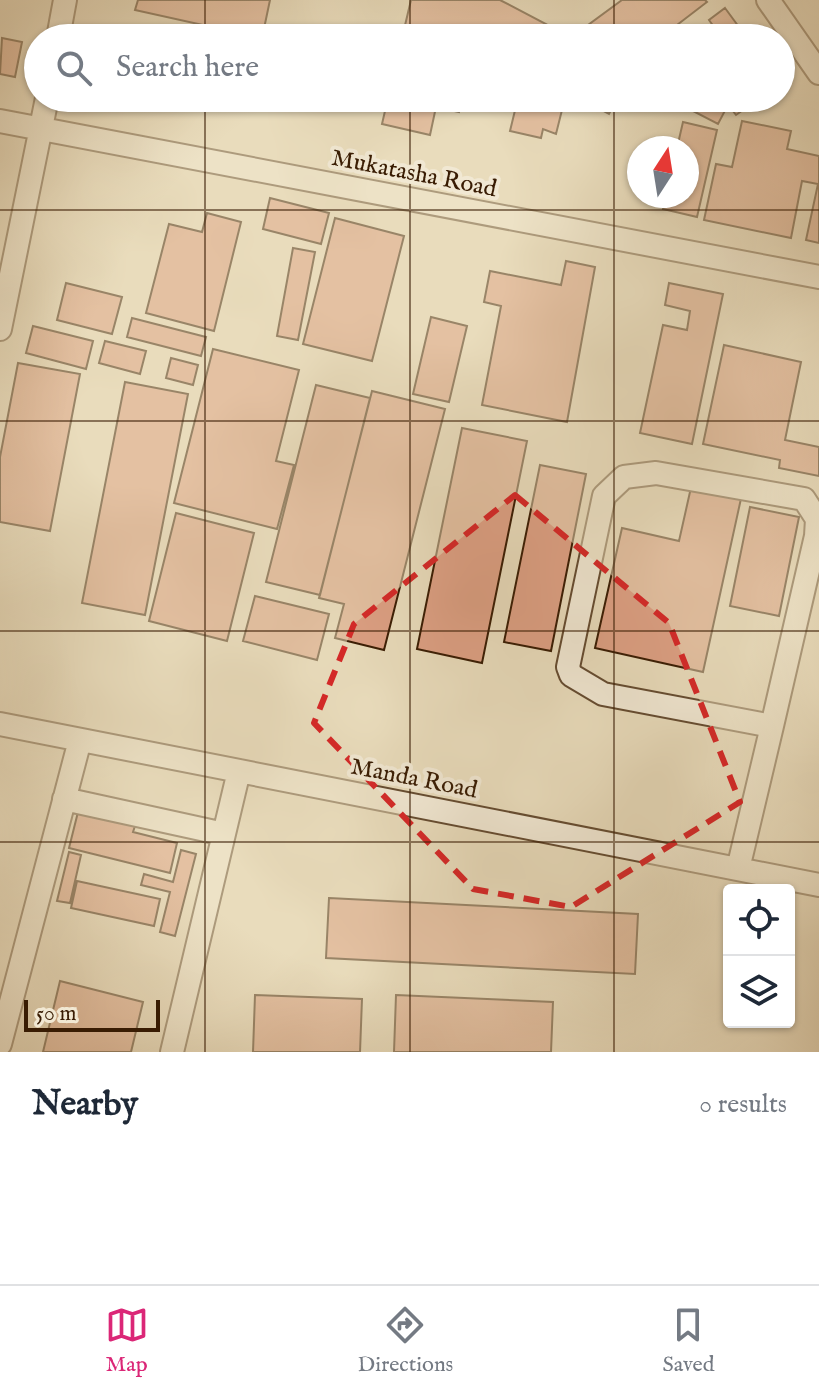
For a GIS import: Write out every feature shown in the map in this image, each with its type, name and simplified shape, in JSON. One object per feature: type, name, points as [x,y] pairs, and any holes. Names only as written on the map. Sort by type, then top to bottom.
[{"type":"street","points":[[61,24],[65,0]]},
{"type":"street","points":[[768,0],[785,24]]},
{"type":"street","points":[[795,39],[819,73]]},
{"type":"street","points":[[0,329],[45,112]]},
{"type":"street","name":"Mukatasha Road","points":[[0,121],[819,277]]},
{"type":"street","points":[[738,869],[772,726],[816,536],[817,519],[804,499],[656,473],[624,477],[604,496],[568,667],[571,675],[603,694],[772,726]]},
{"type":"street","name":"Manda Road","points":[[0,724],[819,885]]},
{"type":"street","points":[[0,1044],[80,740]]},
{"type":"street","points":[[172,1052],[239,771]]},
{"type":"street","points":[[64,799],[224,834]]},
{"type":"highlighted area","points":[[515,495],[669,623],[740,802],[571,907],[473,889],[314,723],[354,624]]},
{"type":"building","points":[[138,0],[270,0],[265,24],[198,24],[135,10]]},
{"type":"building","points":[[411,0],[500,0],[546,24],[405,24]]},
{"type":"building","points":[[622,0],[707,2],[678,24],[589,24]]},
{"type":"building","points":[[725,8],[737,24],[712,24],[709,20]]},
{"type":"building","points":[[2,38],[22,42],[15,77],[0,74]]},
{"type":"building","points":[[385,112],[435,112],[430,135],[382,124]]},
{"type":"building","points":[[515,112],[562,112],[556,134],[543,129],[541,138],[510,131]]},
{"type":"building","points":[[695,112],[724,112],[718,124]]},
{"type":"building","points":[[742,121],[791,131],[787,149],[819,156],[819,243],[806,240],[818,184],[802,181],[791,238],[704,220],[716,164],[732,167]]},
{"type":"building","points":[[683,122],[717,130],[697,217],[663,209],[699,208],[699,136],[680,136]]},
{"type":"building","points":[[270,198],[329,213],[321,244],[263,229]]},
{"type":"building","points":[[207,213],[241,222],[214,331],[146,313],[169,224],[202,232]]},
{"type":"building","points":[[335,218],[404,236],[372,361],[303,344]]},
{"type":"building","points":[[293,248],[315,252],[298,340],[277,336]]},
{"type":"building","points":[[566,261],[595,267],[567,422],[482,405],[501,306],[484,302],[490,271],[561,285]]},
{"type":"building","points":[[66,283],[122,297],[112,334],[57,320]]},
{"type":"building","points":[[669,283],[723,294],[692,444],[640,433],[663,325],[687,330],[690,311],[665,305]]},
{"type":"building","points":[[431,317],[467,326],[449,402],[413,394]]},
{"type":"building","points":[[132,318],[206,337],[201,356],[127,337]]},
{"type":"building","points":[[33,326],[93,341],[86,369],[26,353]]},
{"type":"building","points":[[105,341],[146,351],[140,374],[99,363]]},
{"type":"building","points":[[724,345],[801,362],[785,440],[819,447],[819,476],[779,468],[780,460],[703,444]]},
{"type":"building","points":[[213,349],[299,370],[276,461],[294,465],[277,529],[174,503]]},
{"type":"building","points":[[171,358],[198,365],[193,385],[166,378]]},
{"type":"building","points":[[18,363],[80,374],[50,531],[0,522],[0,457]]},
{"type":"building","points":[[125,382],[188,394],[145,615],[82,603]]},
{"type":"building","points":[[316,385],[370,398],[320,595],[266,582]]},
{"type":"building","points":[[372,391],[445,409],[384,650],[335,638],[344,604],[319,598]]},
{"type":"building","points":[[462,428],[527,441],[482,663],[417,649]]},
{"type":"building","points":[[540,465],[586,474],[551,651],[504,642]]},
{"type":"building","points":[[692,483],[742,494],[703,672],[595,648],[622,528],[679,541]]},
{"type":"building","points":[[750,507],[799,517],[779,616],[730,606]]},
{"type":"building","points":[[176,513],[254,533],[227,641],[149,621]]},
{"type":"building","points":[[255,596],[329,614],[317,660],[243,641]]},
{"type":"building","points":[[78,812],[135,826],[133,832],[177,843],[170,873],[69,848]]},
{"type":"building","points":[[181,850],[196,854],[175,936],[160,932],[170,892],[141,885],[144,874],[173,882]]},
{"type":"building","points":[[69,852],[81,855],[70,903],[57,901]]},
{"type":"building","points":[[77,881],[160,899],[154,926],[71,908]]},
{"type":"building","points":[[329,898],[638,914],[635,974],[326,958]]},
{"type":"building","points":[[60,981],[143,1002],[131,1052],[43,1052]]},
{"type":"building","points":[[255,995],[362,999],[360,1052],[253,1052]]},
{"type":"building","points":[[396,995],[553,1002],[551,1052],[394,1052]]}]
